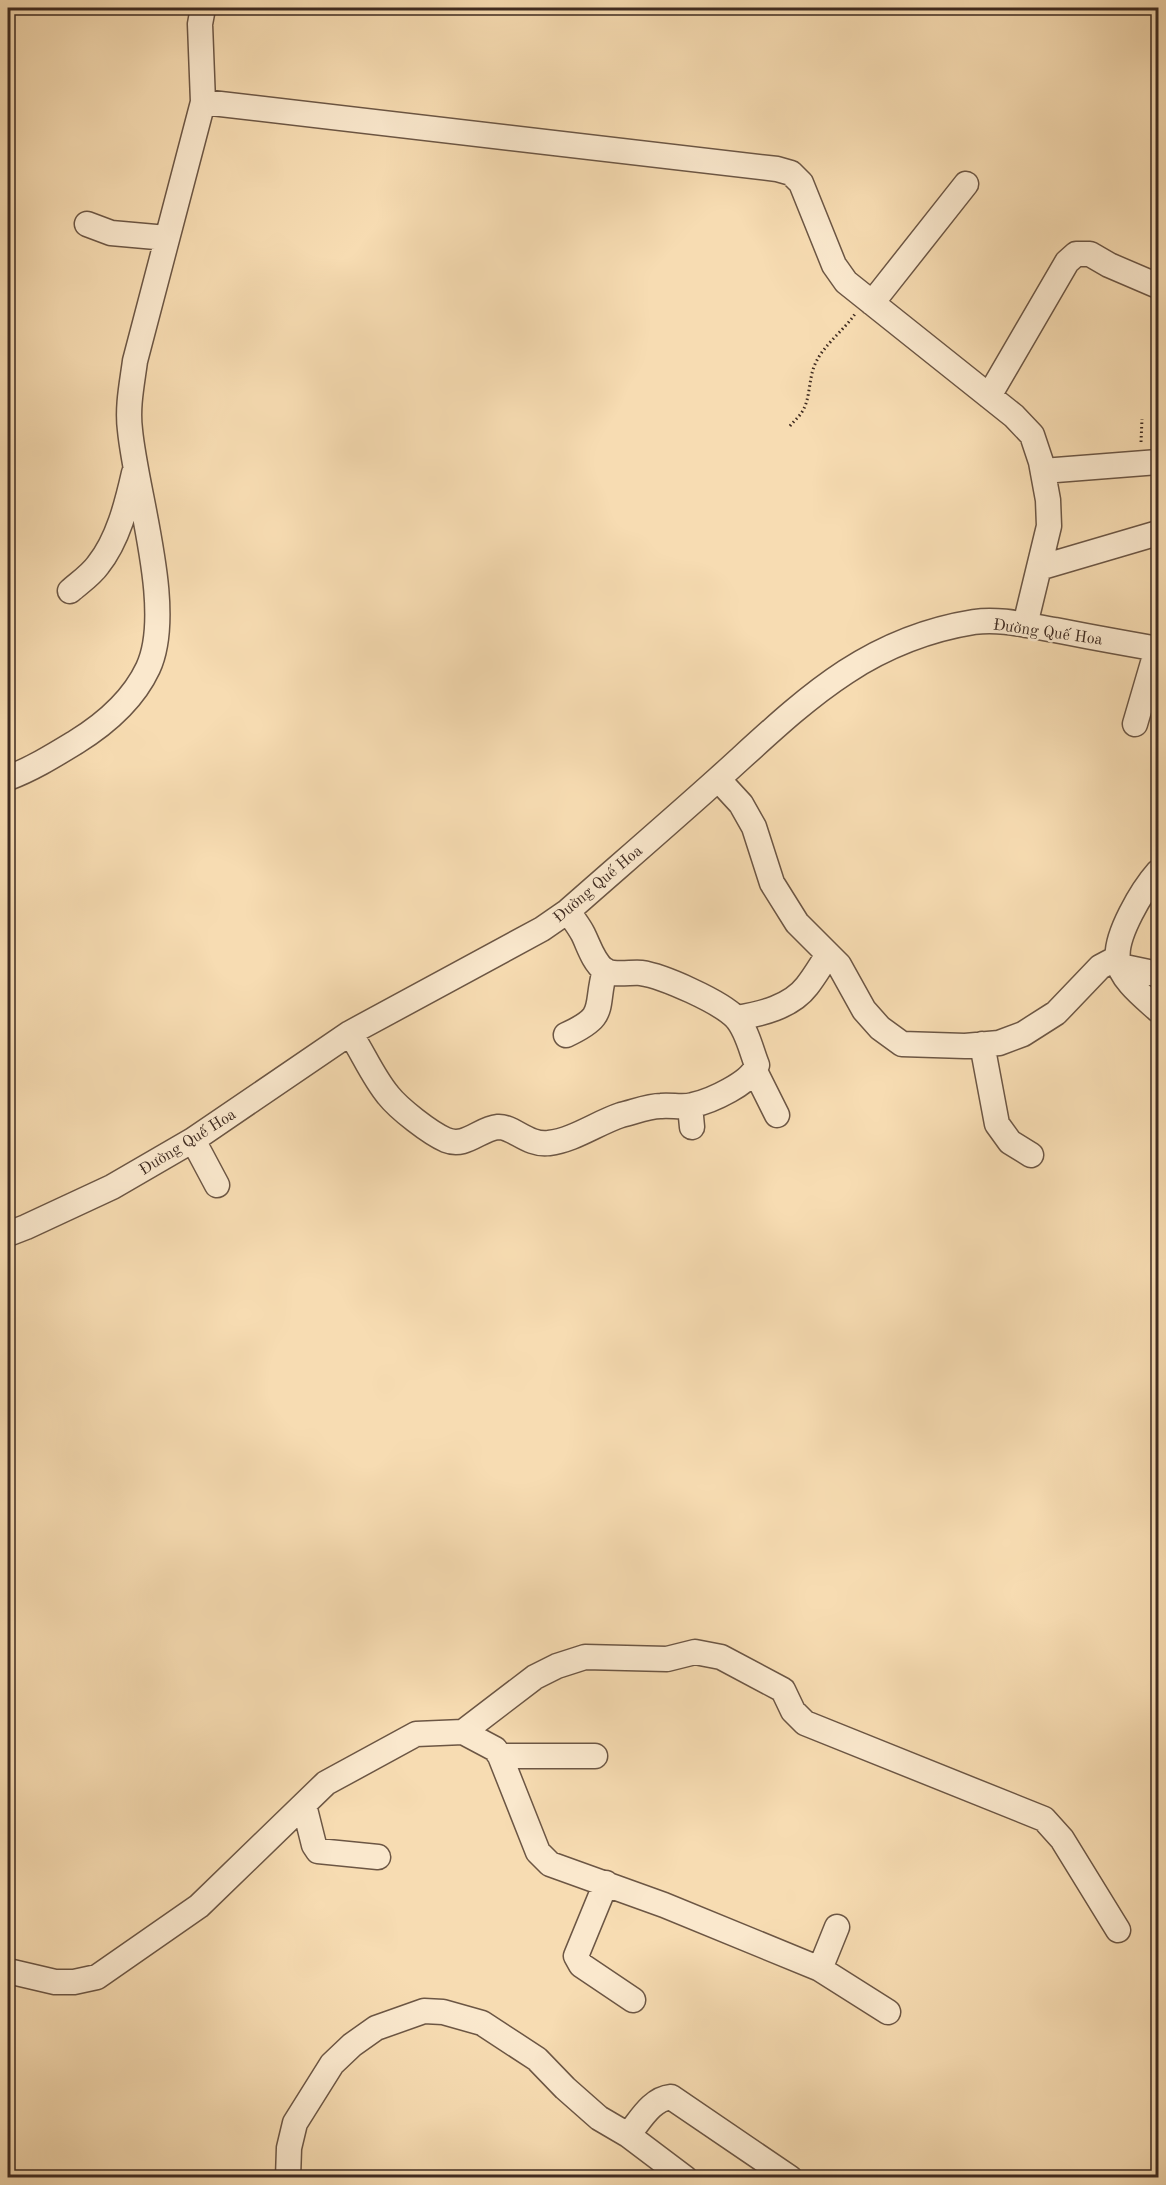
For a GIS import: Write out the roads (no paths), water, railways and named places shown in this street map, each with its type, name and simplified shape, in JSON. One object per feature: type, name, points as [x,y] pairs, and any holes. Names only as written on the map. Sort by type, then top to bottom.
[{"type":"street","points":[[8,778],[30,770],[97,728],[131,697],[149,667],[157,639],[157,595],[129,428],[132,383],[135,362],[203,102],[200,24],[203,8]]},
{"type":"street","points":[[203,102],[777,168],[791,173],[801,183],[834,265],[846,282],[1014,416],[1032,435],[1043,471],[1048,500],[1049,526],[1025,625]]},
{"type":"street","points":[[869,301],[966,184]]},
{"type":"street","points":[[87,224],[111,232],[167,238]]},
{"type":"street","points":[[989,396],[1067,262],[1076,254],[1090,254],[1109,266],[1158,286]]},
{"type":"street","points":[[1043,471],[1158,462]]},
{"type":"street","points":[[70,591],[97,567],[108,550],[123,512],[136,465]]},
{"type":"street","points":[[1039,568],[1158,532]]},
{"type":"street","name":"Đường Quế Hoa","points":[[8,1234],[112,1187],[193,1140],[350,1033],[533,934],[568,911],[770,731],[827,683],[861,661],[906,640],[976,622],[1010,622],[1158,649]]},
{"type":"street","points":[[1135,724],[1158,649]]},
{"type":"street","points":[[718,779],[741,804],[754,827],[772,883],[796,922],[839,965],[864,1010],[880,1028],[902,1044],[965,1046],[999,1043],[1023,1034],[1056,1013],[1100,968],[1119,962],[1158,974]]},
{"type":"street","points":[[1158,872],[1130,914],[1122,936],[1119,962],[1125,976],[1158,1010]]},
{"type":"street","points":[[350,1033],[388,1096],[446,1140],[462,1143],[497,1127],[506,1129],[524,1139],[547,1144],[563,1140],[601,1122],[658,1106],[691,1117],[755,1071],[757,1065],[743,1028],[736,1018],[723,1008],[660,977],[605,970],[593,956],[568,911]]},
{"type":"street","points":[[736,1018],[753,1015],[795,999],[807,986],[828,954]]},
{"type":"street","points":[[566,1035],[587,1025],[597,1013],[605,970]]},
{"type":"street","points":[[981,1044],[997,1124],[1010,1142],[1031,1155]]},
{"type":"street","points":[[755,1071],[777,1115]]},
{"type":"street","points":[[193,1140],[217,1185]]},
{"type":"street","points":[[463,1732],[535,1677],[557,1666],[585,1657],[668,1659],[695,1652],[721,1657],[783,1690],[793,1711],[805,1723],[1044,1819],[1062,1839],[1118,1930]]},
{"type":"street","points":[[8,1971],[55,1982],[74,1982],[97,1977],[199,1906],[326,1783],[416,1734],[463,1732],[508,1755],[595,1756]]},
{"type":"street","points":[[508,1755],[527,1827],[543,1858],[550,1864],[606,1883],[820,1968],[888,2012]]},
{"type":"street","points":[[304,1805],[314,1845],[318,1851],[378,1857]]},
{"type":"street","points":[[606,1883],[576,1956],[581,1965],[633,2000]]},
{"type":"street","points":[[820,1968],[837,1927]]},
{"type":"street","points":[[288,2178],[289,2148],[296,2123],[332,2064],[352,2045],[376,2028],[424,2011],[443,2012],[482,2023],[537,2059],[599,2118],[628,2135],[685,2178]]},
{"type":"street","points":[[628,2135],[651,2107],[663,2098],[670,2097],[790,2178]]}]
